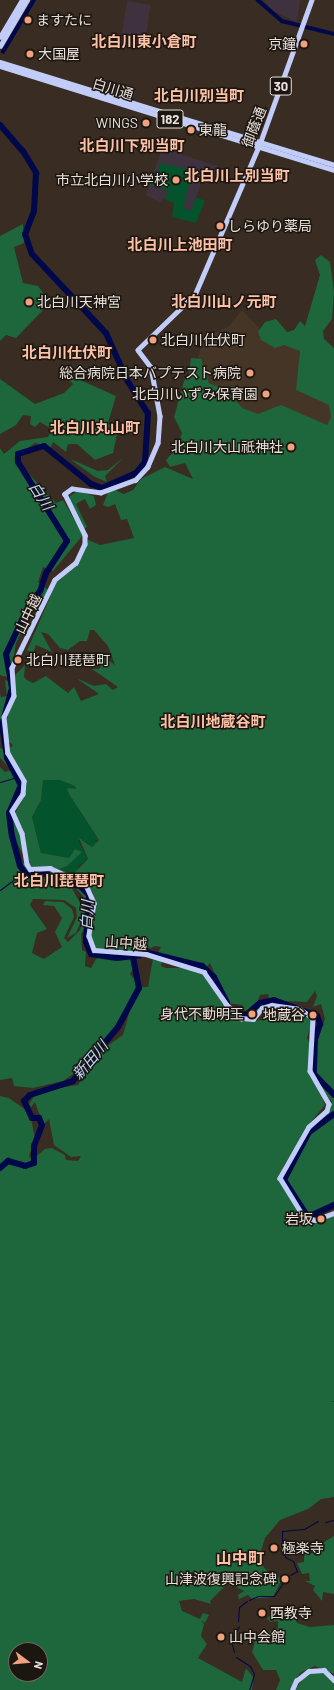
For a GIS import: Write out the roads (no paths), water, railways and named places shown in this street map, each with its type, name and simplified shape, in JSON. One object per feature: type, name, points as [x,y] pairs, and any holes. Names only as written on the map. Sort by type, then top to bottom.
[{"type":"main road","points":[[0,37],[22,0]]},
{"type":"main road","points":[[0,46],[27,0]]},
{"type":"main road","name":"御蔭通","points":[[137,352],[195,295],[260,144],[312,0]]},
{"type":"main road","name":"白川通","points":[[0,62],[260,144],[334,170]]},
{"type":"main road","name":"白川通","points":[[0,66],[334,165]]},
{"type":"main road","name":"山中越","points":[[137,352],[151,367],[160,416],[158,444],[148,467],[136,480],[100,493],[72,489],[65,494],[86,540],[76,564],[55,580],[12,668],[14,696],[4,717],[8,752],[25,787],[13,816],[22,833],[28,867],[56,870],[86,885],[92,894],[89,936],[94,950],[146,954],[204,972],[226,1004],[241,1018],[253,1019],[262,1008],[272,1005],[300,1010],[313,1018],[310,1071],[329,1104],[327,1111],[309,1127],[280,1178],[304,1217],[315,1220],[334,1213]]},
{"type":"main road","points":[[292,1690],[296,1680],[309,1671],[324,1670],[334,1680]]},
{"type":"waterway","points":[[3,52],[34,0]]},
{"type":"waterway","points":[[258,0],[282,21],[334,34]]},
{"type":"waterway","name":"白川","points":[[0,125],[23,151],[36,173],[34,211],[25,234],[32,254],[106,333],[127,380],[148,413],[145,462],[136,473],[102,488],[91,484],[44,446],[18,454],[18,462],[67,541],[46,573],[40,591],[29,605],[6,654],[12,688],[2,725],[7,758],[21,785],[9,813],[12,836],[20,866],[27,875],[47,874],[61,882],[80,886],[89,895],[86,942],[91,954],[117,958],[140,955]]},
{"type":"waterway","points":[[0,782],[18,777]]},
{"type":"waterway","points":[[0,890],[24,872]]},
{"type":"waterway","name":"白川","points":[[145,952],[202,966],[214,977],[227,1003]]},
{"type":"waterway","name":"新田川","points":[[0,1168],[8,1161],[25,1166],[34,1163],[34,1146],[42,1125],[39,1118],[32,1118],[24,1101],[30,1095],[73,1081],[118,1027],[139,988],[133,957]]},
{"type":"waterway","name":"白川","points":[[235,1013],[246,1015],[260,1003],[274,1000],[317,1016],[320,1024],[315,1039],[314,1074],[334,1095]]},
{"type":"waterway","name":"白川","points":[[334,1114],[309,1132],[284,1180],[308,1217],[334,1205]]},
{"type":"waterway","points":[[325,1522],[334,1520]]},
{"type":"waterway","points":[[282,1541],[282,1531],[304,1529],[318,1521]]},
{"type":"waterway","points":[[282,1544],[285,1557],[293,1561],[297,1571],[290,1575]]},
{"type":"waterway","points":[[249,1600],[258,1596],[274,1596],[286,1578]]},
{"type":"waterway","points":[[238,1621],[239,1607],[247,1601]]},
{"type":"waterway","points":[[234,1652],[231,1640],[239,1626]]},
{"type":"waterway","points":[[236,1657],[250,1666],[254,1674],[249,1690]]},
{"type":"place","name":"ますたに","points":[[28,20]]},
{"type":"place","name":"京鐘","points":[[304,44]]},
{"type":"place","name":"大国屋","points":[[30,54]]},
{"type":"place","name":"WINGS","points":[[146,123]]},
{"type":"place","name":"東龍","points":[[191,130]]},
{"type":"place","name":"市立北白川小学校","points":[[176,180]]},
{"type":"place","name":"しらゆり薬局","points":[[220,226]]},
{"type":"place","name":"北白川天神宮","points":[[29,302]]},
{"type":"place","name":"北白川仕伏町","points":[[153,340]]},
{"type":"place","name":"総合病院日本バプテスト病院","points":[[250,373]]},
{"type":"place","name":"北白川いずみ保育園","points":[[266,394]]},
{"type":"place","name":"北白川大山祇神社","points":[[291,447]]},
{"type":"place","name":"北白川琵琶町","points":[[18,660]]},
{"type":"place","name":"身代不動明王","points":[[252,1014]]},
{"type":"place","name":"地蔵谷","points":[[313,1015]]},
{"type":"place","name":"岩坂","points":[[321,1219]]},
{"type":"place","name":"極楽寺","points":[[274,1548]]},
{"type":"place","name":"山津波復興記念碑","points":[[285,1579]]},
{"type":"place","name":"西教寺","points":[[262,1613]]},
{"type":"place","name":"山中会館","points":[[221,1637]]},
{"type":"district","name":"北白川東小倉町","points":[[144,42]]},
{"type":"district","name":"北白川別当町","points":[[199,96]]},
{"type":"district","name":"北白川下別当町","points":[[132,146]]},
{"type":"district","name":"北白川上別当町","points":[[237,176]]},
{"type":"district","name":"北白川上池田町","points":[[180,245]]},
{"type":"district","name":"北白川山ノ元町","points":[[224,302]]},
{"type":"district","name":"北白川仕伏町","points":[[67,353]]},
{"type":"district","name":"北白川丸山町","points":[[95,428]]},
{"type":"district","name":"北白川地蔵谷町","points":[[213,722]]},
{"type":"district","name":"北白川琵琶町","points":[[59,881]]},
{"type":"district","name":"山中町","points":[[240,1558]]}]
